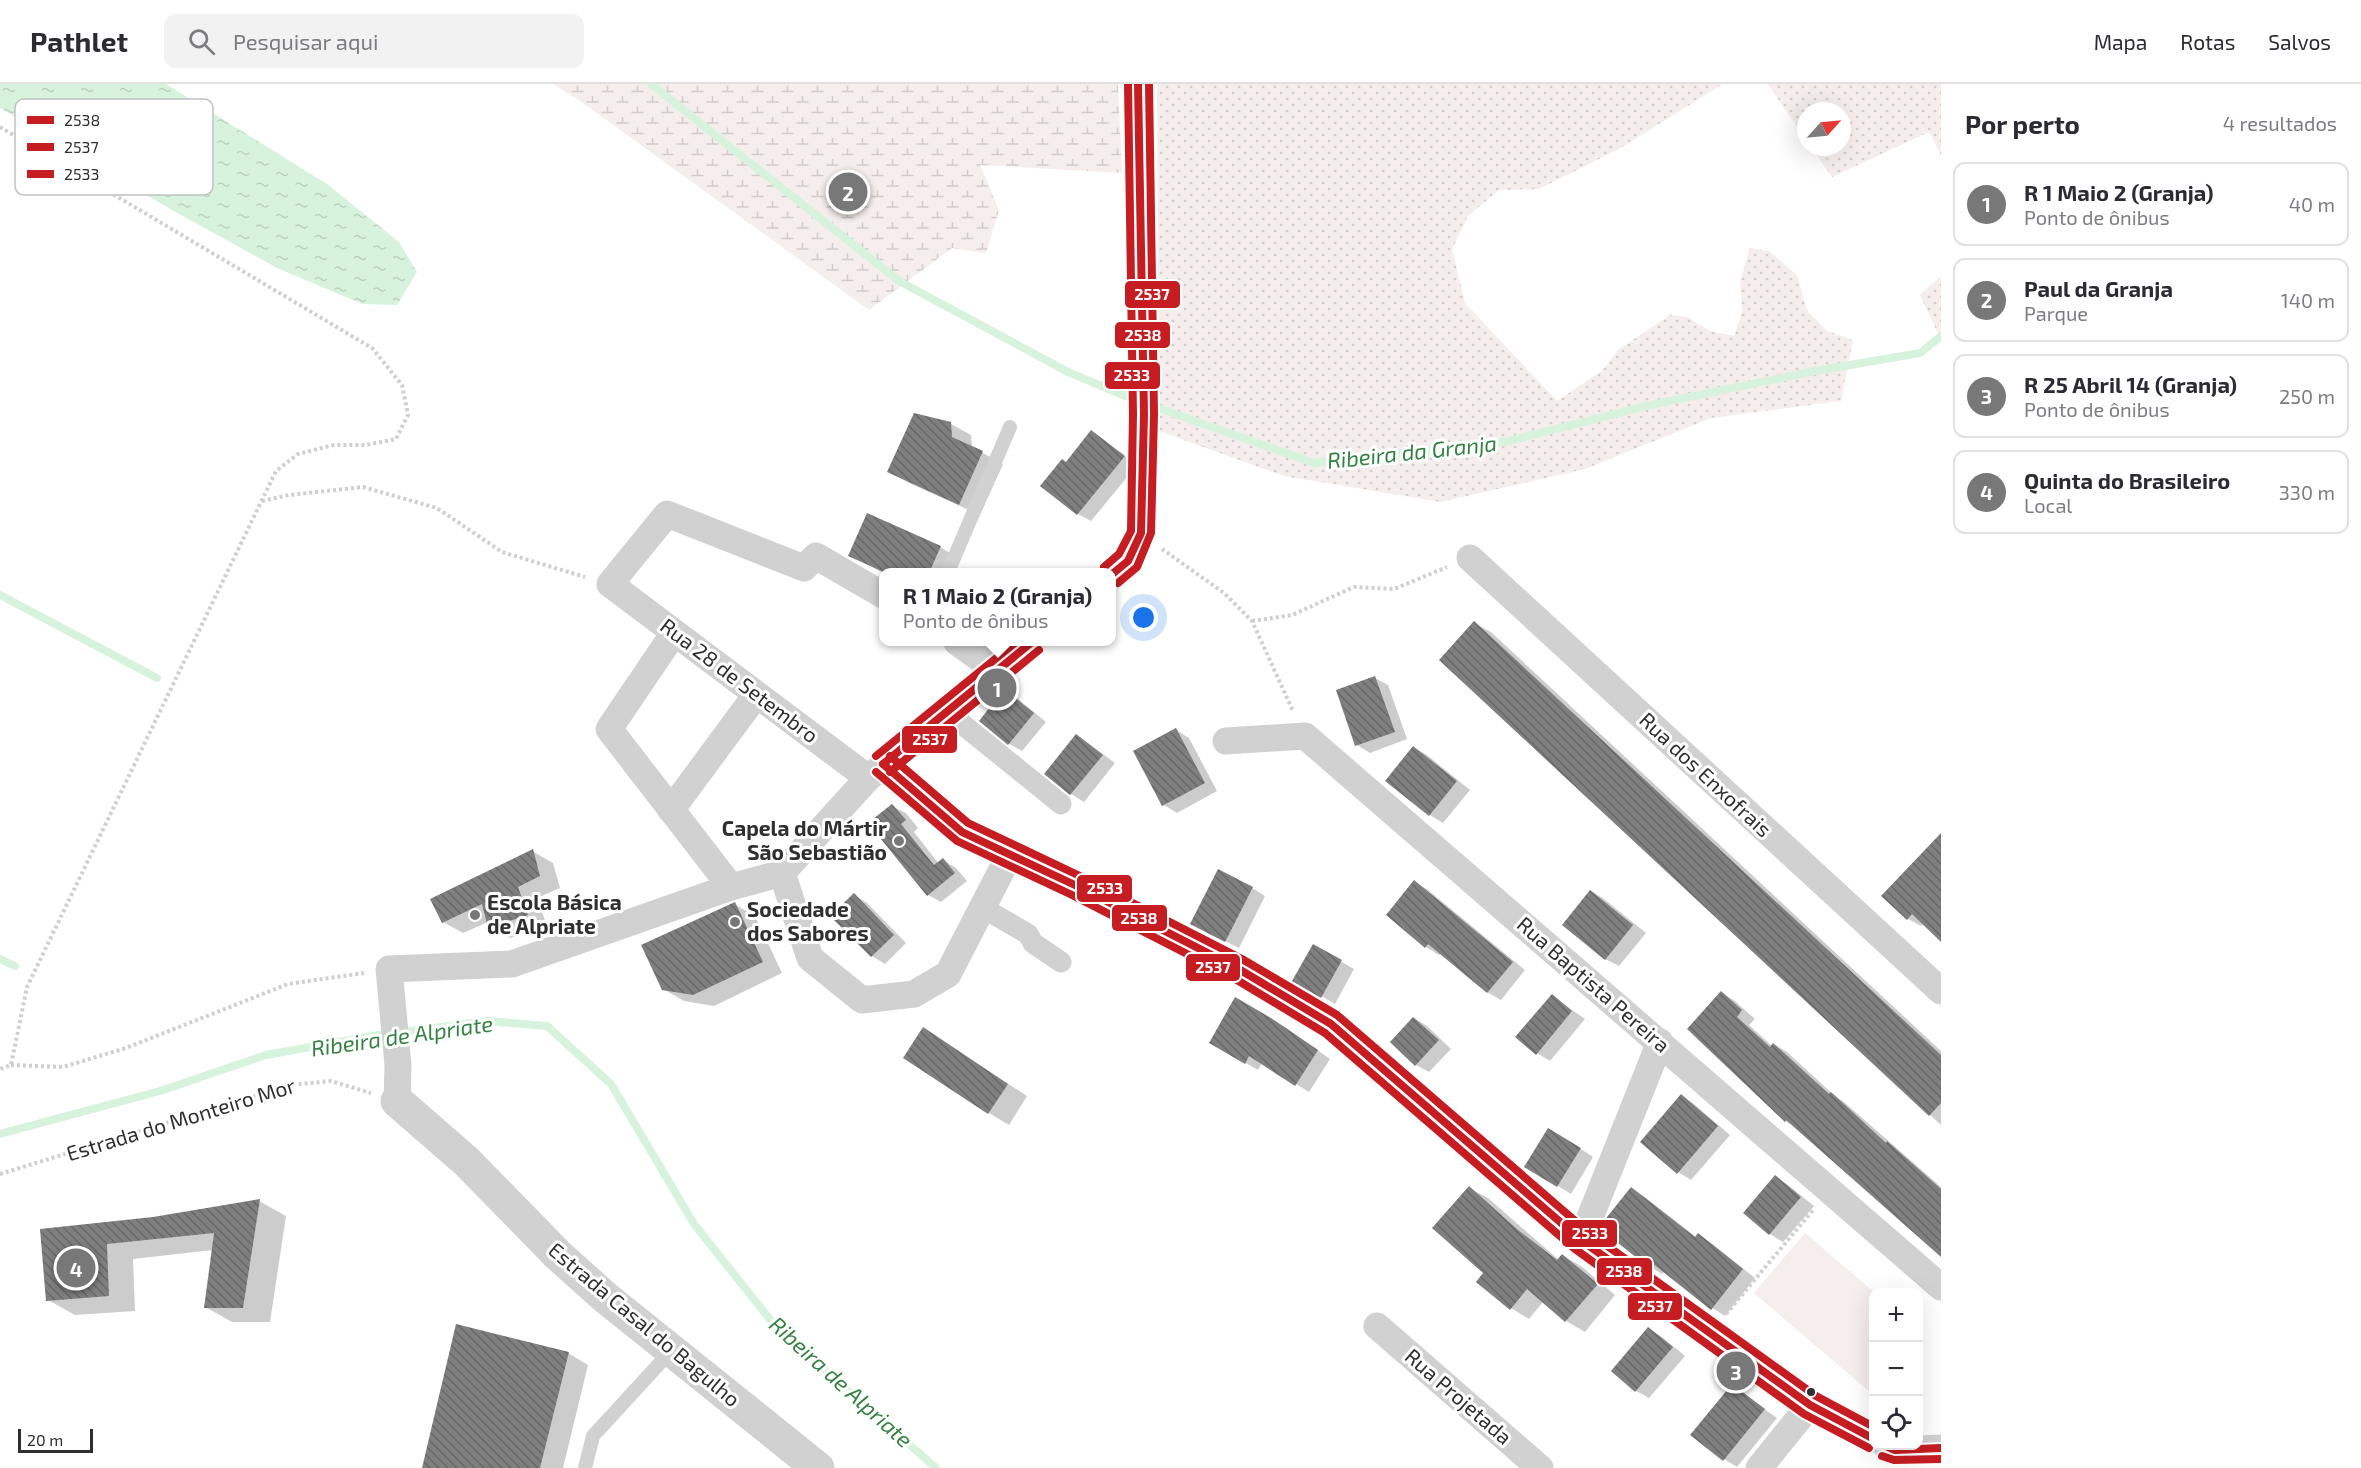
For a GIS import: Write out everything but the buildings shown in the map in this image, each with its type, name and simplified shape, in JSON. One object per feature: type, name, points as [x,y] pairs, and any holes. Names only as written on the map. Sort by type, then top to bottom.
[{"type":"street","points":[[1116,571],[1128,561],[1141,533],[1144,404],[1138,84]]},
{"type":"street","points":[[610,584],[667,514],[804,568],[816,556],[879,593]]},
{"type":"street","name":"Rua dos Enxofrais","points":[[1470,558],[1941,991]]},
{"type":"street","name":"Rua 28 de Setembro","points":[[610,584],[756,695],[875,771],[962,832],[1077,886],[1237,968],[1331,1024],[1581,1240],[1810,1405],[1869,1436]]},
{"type":"street","points":[[674,633],[609,729],[731,886]]},
{"type":"street","points":[[963,646],[997,671]]},
{"type":"street","points":[[398,1101],[398,1065],[389,969],[512,964],[731,886],[782,873],[875,771],[1027,646]]},
{"type":"street","points":[[671,810],[756,695]]},
{"type":"street","points":[[946,711],[1061,804]]},
{"type":"street","points":[[1226,741],[1305,736]]},
{"type":"street","name":"Rua Baptista Pereira","points":[[1305,736],[1941,1287]]},
{"type":"street","points":[[782,873],[810,958],[862,1000],[914,994],[948,974],[1009,855]]},
{"type":"street","points":[[983,909],[1028,934],[1033,944],[1061,962]]},
{"type":"street","points":[[1581,1240],[1660,1042]]},
{"type":"street","name":"Estrada Casal do Bagulho","points":[[398,1101],[466,1161],[566,1262],[606,1298],[818,1468]]},
{"type":"street","name":"Rua Projetada","points":[[1377,1326],[1540,1468]]},
{"type":"street","points":[[1760,1468],[1810,1405]]},
{"type":"street","points":[[1923,1447],[1941,1448]]},
{"type":"street","name":"Rua 28 de Setembro","points":[[1892,1450],[1919,1468]]},
{"type":"lane","points":[[950,568],[1010,427]]},
{"type":"lane","points":[[585,1468],[593,1436],[671,1351]]},
{"type":"path","points":[[0,127],[15,136]]},
{"type":"path","points":[[11,1065],[27,987],[276,471],[298,454],[334,445],[366,445],[396,439],[408,415],[402,385],[372,348],[114,195]]},
{"type":"path","points":[[261,501],[289,495],[363,488],[437,508],[502,552],[610,584]]},
{"type":"path","points":[[1141,533],[1224,593],[1252,621],[1305,736]]},
{"type":"path","points":[[1252,621],[1292,615],[1354,587],[1394,589],[1470,558]]},
{"type":"path","points":[[0,1069],[11,1065],[63,1067],[126,1048],[288,984],[389,969]]},
{"type":"path","name":"Estrada do Monteiro Mor","points":[[0,1174],[290,1085],[332,1081],[398,1101]]},
{"type":"path","points":[[1710,1333],[1830,1190]]},
{"type":"green space","points":[[553,84],[1118,84],[1122,173],[980,165],[999,210],[986,253],[952,248],[869,310],[580,101]]},
{"type":"green space","points":[[1157,84],[1723,84],[1619,149],[1539,189],[1499,190],[1468,216],[1452,249],[1465,303],[1557,401],[1603,370],[1618,350],[1670,315],[1687,317],[1710,331],[1734,336],[1742,312],[1740,281],[1750,248],[1769,251],[1797,275],[1807,310],[1827,331],[1853,340],[1841,401],[1711,418],[1585,469],[1441,502],[1284,476],[1159,431]]},
{"type":"green space","points":[[1768,84],[1941,84],[1941,155],[1929,132],[1832,177],[1817,156],[1851,156],[1851,102],[1797,102],[1797,127]]},
{"type":"green space","points":[[1941,276],[1941,340],[1920,295]]},
{"type":"green space","points":[[1805,1233],[1869,1288],[1869,1391],[1754,1293]]},
{"type":"water","points":[[0,84],[166,84],[190,99],[15,99],[15,117],[0,108]]},
{"type":"water","points":[[213,113],[327,184],[399,242],[417,272],[397,305],[362,304],[277,268],[146,195],[213,195]]},
{"type":"waterway","name":"Ribeira da Granja","points":[[651,84],[899,281],[1068,372],[1130,398],[1314,463],[1505,442],[1646,406],[1815,371],[1920,353],[1941,336]]},
{"type":"waterway","points":[[0,595],[157,678]]},
{"type":"waterway","points":[[0,959],[15,966]]},
{"type":"waterway","name":"Ribeira de Alpriate","points":[[0,1134],[160,1091],[266,1055],[372,1036],[488,1021],[547,1026],[611,1084],[694,1224],[776,1327],[936,1468]]},
{"type":"transit line","name":"2533","points":[[1104,567],[1119,554],[1131,531],[1133,414],[1128,84]]},
{"type":"transit line","name":"2538","points":[[1116,571],[1128,561],[1141,533],[1144,414],[1138,84]]},
{"type":"transit line","name":"2537","points":[[1118,583],[1137,567],[1151,533],[1154,414],[1149,84]]},
{"type":"transit line","name":"2533","points":[[876,756],[1011,646]]},
{"type":"transit line","name":"2538","points":[[883,764],[1027,646]]},
{"type":"transit line","name":"2537","points":[[890,772],[1039,650]]},
{"type":"transit line","name":"2533","points":[[890,756],[968,823],[1082,877],[1242,959],[1337,1015],[1588,1232],[1816,1396],[1869,1424]]},
{"type":"transit line","name":"2538","points":[[883,764],[962,832],[1077,886],[1237,968],[1331,1024],[1581,1240],[1810,1405],[1869,1436]]},
{"type":"transit line","name":"2537","points":[[876,772],[957,841],[1072,895],[1232,977],[1325,1033],[1575,1249],[1804,1414],[1869,1448]]},
{"type":"transit line","name":"2538","points":[[1923,1449],[1941,1448]]},
{"type":"transit line","name":"2537","points":[[1882,1456],[1894,1460],[1941,1459]]},
{"type":"place","name":"Paul da Granja","points":[[848,192]]},
{"type":"place","name":"R 1 Maio 2 (Granja)","points":[[997,688]]},
{"type":"place","name":"Capela do Mártir São Sebastião","points":[[899,841]]},
{"type":"place","name":"Escola Básica de Alpriate","points":[[475,915]]},
{"type":"place","name":"Sociedade dos Sabores","points":[[735,922]]},
{"type":"place","name":"Quinta do Brasileiro","points":[[76,1268]]},
{"type":"place","name":"R 25 Abril 14 (Granja)","points":[[1736,1371]]}]
